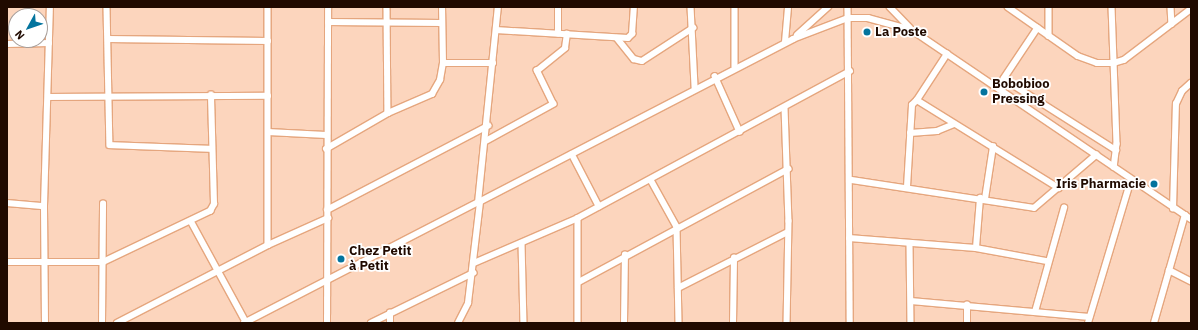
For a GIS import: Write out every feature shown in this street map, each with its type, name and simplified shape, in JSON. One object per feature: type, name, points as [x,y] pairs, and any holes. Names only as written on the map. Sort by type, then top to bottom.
[{"type":"street","points":[[45,323],[44,206],[50,7]]},
{"type":"street","points":[[107,7],[108,94],[111,146],[212,149]]},
{"type":"street","points":[[268,7],[268,245]]},
{"type":"street","points":[[327,323],[328,218],[326,135],[328,7]]},
{"type":"street","points":[[387,7],[388,113]]},
{"type":"street","points":[[326,149],[388,113],[432,94],[440,80],[443,63],[442,7]]},
{"type":"street","points":[[458,323],[468,303],[473,273],[494,63],[498,7]]},
{"type":"street","points":[[558,7],[558,34]]},
{"type":"street","points":[[496,30],[628,38],[632,34],[634,7]]},
{"type":"street","points":[[691,7],[695,88]]},
{"type":"street","points":[[735,7],[736,66]]},
{"type":"street","points":[[785,42],[788,7]]},
{"type":"street","points":[[793,39],[828,7]]},
{"type":"street","points":[[848,7],[852,180],[849,238],[850,323]]},
{"type":"street","points":[[890,7],[912,30],[1114,167],[1173,209],[1191,219]]},
{"type":"street","points":[[1008,7],[1049,36],[1087,60],[1114,64],[1124,60],[1191,9]]},
{"type":"street","points":[[1048,7],[1049,36]]},
{"type":"street","points":[[1112,7],[1116,150],[1114,167]]},
{"type":"street","points":[[1171,7],[1172,24]]},
{"type":"street","points":[[191,221],[245,322],[328,278],[572,154],[715,76],[785,42],[848,18],[881,19],[912,30]]},
{"type":"street","points":[[328,22],[442,23]]},
{"type":"street","points":[[617,38],[634,59],[642,60],[693,28]]},
{"type":"street","points":[[1038,28],[1004,79],[1116,150]]},
{"type":"street","points":[[486,141],[553,104],[537,71],[565,48],[567,34]]},
{"type":"street","points":[[108,39],[268,40]]},
{"type":"street","points":[[7,44],[49,43]]},
{"type":"street","points":[[907,188],[912,105],[917,100],[947,54]]},
{"type":"street","points":[[443,63],[494,63]]},
{"type":"street","points":[[474,263],[578,218],[785,108],[850,71]]},
{"type":"street","points":[[715,76],[740,132]]},
{"type":"street","points":[[1173,209],[1176,104],[1182,91],[1191,84]]},
{"type":"street","points":[[48,97],[108,94],[268,96]]},
{"type":"street","points":[[7,262],[103,262],[191,221],[213,207],[211,95]]},
{"type":"street","points":[[917,100],[1059,188]]},
{"type":"street","points":[[785,108],[788,169],[787,323]]},
{"type":"street","points":[[910,133],[937,131],[954,124]]},
{"type":"street","points":[[327,210],[488,126]]},
{"type":"street","points":[[268,132],[326,135]]},
{"type":"street","points":[[976,248],[983,198],[993,147]]},
{"type":"street","points":[[572,154],[599,206]]},
{"type":"street","points":[[852,180],[983,198],[1034,208],[1096,155]]},
{"type":"street","points":[[579,282],[625,255],[788,169]]},
{"type":"street","points":[[651,180],[677,227],[679,323]]},
{"type":"street","points":[[911,301],[1034,312],[1088,320],[1131,180]]},
{"type":"street","points":[[7,203],[44,206]]},
{"type":"street","points":[[102,323],[103,204]]},
{"type":"street","points":[[1034,312],[1047,261],[1064,208]]},
{"type":"street","points":[[1154,323],[1184,215]]},
{"type":"street","points":[[121,322],[217,270],[328,218]]},
{"type":"street","points":[[578,218],[578,323]]},
{"type":"street","points":[[678,288],[734,258],[788,232]]},
{"type":"street","points":[[849,238],[976,248],[1047,261]]},
{"type":"street","points":[[522,243],[524,323]]},
{"type":"street","points":[[910,244],[910,323]]},
{"type":"street","points":[[624,323],[625,255]]},
{"type":"street","points":[[733,323],[734,258]]},
{"type":"street","points":[[1169,270],[1191,281]]},
{"type":"street","points":[[371,323],[473,273]]},
{"type":"street","points":[[967,305],[967,323]]},
{"type":"street","points":[[390,313],[390,323]]},
{"type":"place","name":"La Poste","points":[[867,32]]},
{"type":"place","name":"Bobobioo Pressing","points":[[984,92]]},
{"type":"place","name":"Iris Pharmacie","points":[[1154,184]]},
{"type":"place","name":"Chez Petit à Petit","points":[[341,259]]}]
